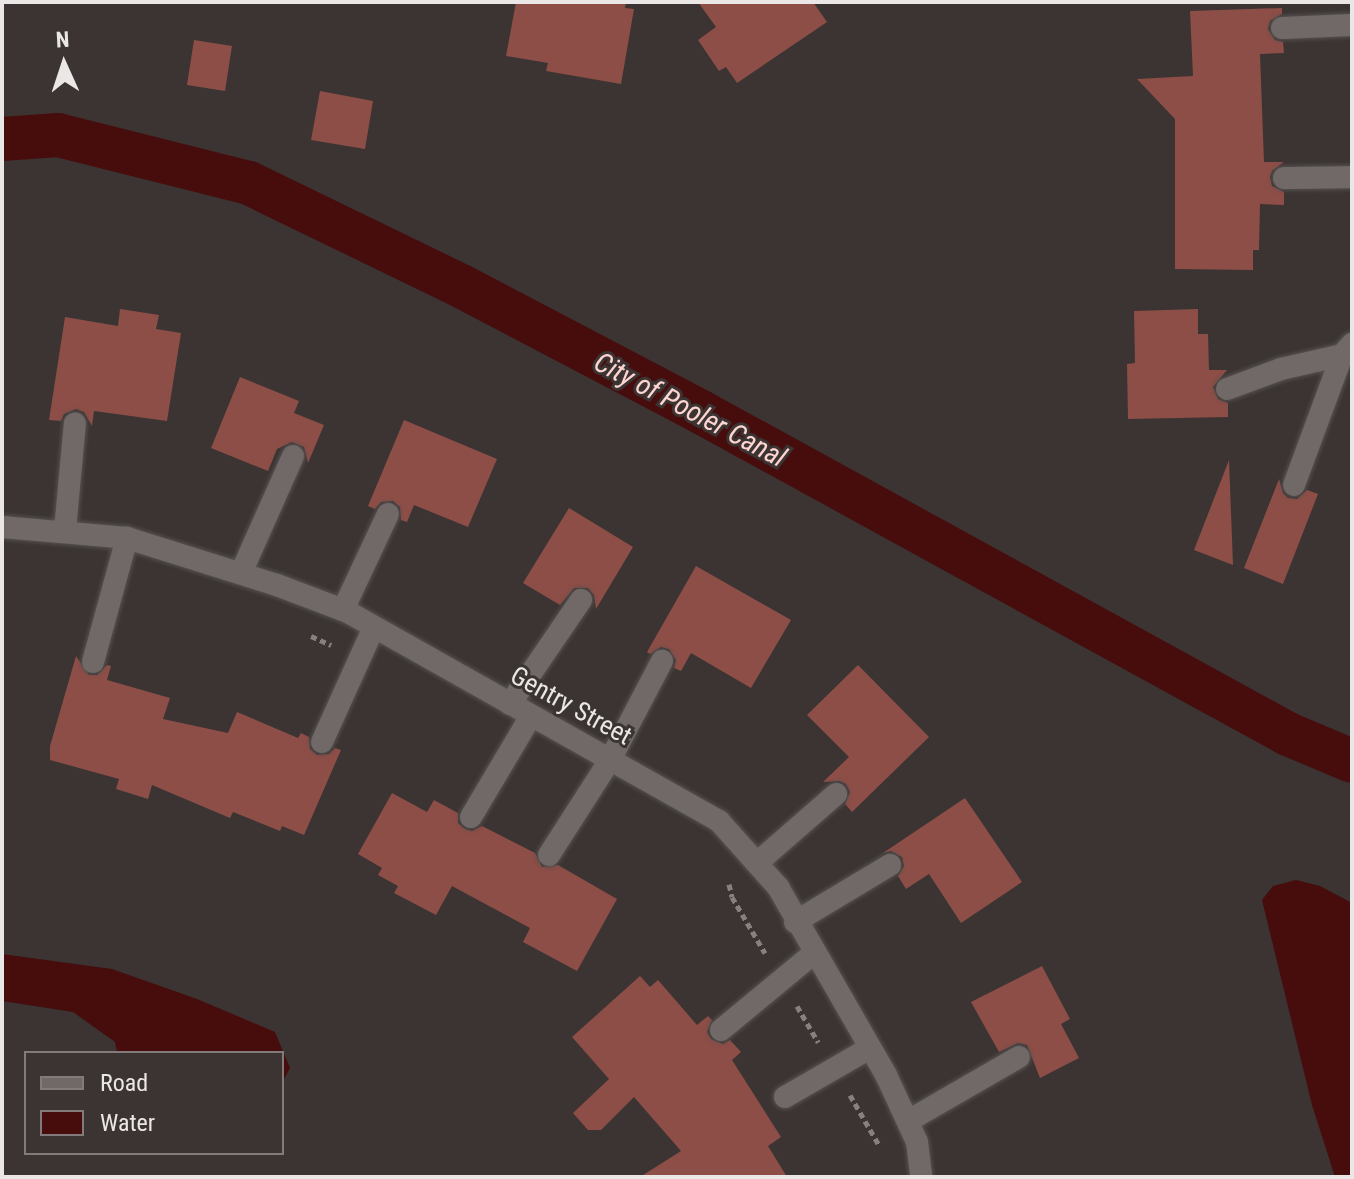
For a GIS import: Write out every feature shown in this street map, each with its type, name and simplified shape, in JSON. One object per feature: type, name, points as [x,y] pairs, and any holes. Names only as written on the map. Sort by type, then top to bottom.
[{"type":"street","points":[[1282,28],[1352,25]]},
{"type":"street","points":[[1284,178],[1352,177]]},
{"type":"street","points":[[1227,389],[1347,350]]},
{"type":"street","points":[[1294,485],[1347,350]]},
{"type":"street","points":[[65,530],[75,423]]},
{"type":"street","points":[[241,573],[293,456]]},
{"type":"street","points":[[343,610],[388,514]]},
{"type":"street","name":"Gentry Street","points":[[2,527],[65,530],[127,538],[241,573],[343,610],[719,821],[778,887],[795,922],[870,1048],[917,1142],[921,1177]]},
{"type":"street","points":[[93,662],[127,538]]},
{"type":"street","points":[[510,704],[581,600]]},
{"type":"street","points":[[322,742],[374,627]]},
{"type":"street","points":[[549,855],[610,760],[662,661]]},
{"type":"street","points":[[471,817],[531,716]]},
{"type":"street","points":[[757,863],[836,794]]},
{"type":"street","points":[[795,922],[890,865]]},
{"type":"street","points":[[721,1030],[814,953]]},
{"type":"street","points":[[785,1097],[870,1048]]},
{"type":"street","points":[[908,1121],[1019,1057]]},
{"type":"water","points":[[1296,880],[1320,886],[1352,903],[1352,1177],[1335,1177],[1312,1105],[1262,900],[1273,886]]},
{"type":"water","points":[[2,954],[112,969],[197,999],[275,1032],[283,1051],[117,1051],[115,1042],[73,1012],[2,1001]]},
{"type":"water","points":[[284,1054],[290,1068],[284,1079]]},
{"type":"building","points":[[516,2],[626,2],[625,8],[634,9],[621,84],[546,71],[548,63],[506,56]]},
{"type":"building","points":[[698,2],[813,2],[827,22],[737,83],[726,67],[719,71],[698,40],[716,27]]},
{"type":"building","points":[[1282,8],[1282,14],[1270,21],[1268,29],[1275,40],[1283,42],[1284,53],[1260,54],[1264,162],[1284,162],[1272,171],[1270,177],[1272,186],[1284,192],[1284,205],[1260,204],[1259,250],[1253,250],[1253,270],[1175,269],[1175,119],[1137,79],[1193,76],[1190,11]]},
{"type":"building","points":[[194,40],[232,46],[225,91],[187,85]]},
{"type":"building","points":[[320,91],[373,101],[365,149],[311,140]]},
{"type":"building","points":[[120,309],[159,315],[156,329],[181,333],[167,421],[94,411],[92,426],[84,412],[76,409],[64,414],[61,421],[49,420],[65,317],[118,326]]},
{"type":"building","points":[[1198,309],[1198,334],[1208,334],[1209,370],[1227,370],[1213,387],[1218,399],[1228,403],[1228,417],[1128,419],[1127,364],[1135,363],[1134,311]]},
{"type":"building","points":[[240,377],[299,401],[294,413],[324,425],[308,463],[304,447],[292,442],[277,449],[268,471],[211,448]]},
{"type":"building","points":[[404,420],[497,459],[468,527],[414,505],[407,522],[401,520],[400,507],[393,501],[381,502],[375,509],[368,506]]},
{"type":"building","points":[[1229,460],[1233,565],[1194,550]]},
{"type":"building","points":[[1279,479],[1288,498],[1297,499],[1307,490],[1318,494],[1283,584],[1244,568]]},
{"type":"building","points":[[569,508],[633,547],[596,609],[594,595],[588,588],[574,588],[560,605],[523,583]]},
{"type":"building","points":[[696,566],[791,620],[751,688],[691,653],[681,671],[674,668],[676,660],[669,649],[661,647],[650,654],[647,652]]},
{"type":"building","points":[[76,656],[89,675],[97,675],[107,665],[111,666],[107,680],[170,698],[163,719],[228,733],[237,712],[298,738],[301,733],[309,737],[310,749],[317,755],[329,754],[335,748],[341,750],[304,835],[282,826],[280,831],[233,812],[230,818],[152,785],[148,799],[116,789],[119,779],[50,760],[50,746]]},
{"type":"building","points":[[858,665],[929,737],[852,812],[845,804],[850,792],[846,784],[840,781],[823,782],[849,757],[807,715]]},
{"type":"building","points":[[392,793],[427,812],[434,800],[458,813],[458,823],[465,829],[472,831],[482,826],[535,853],[542,867],[558,865],[617,899],[577,971],[523,942],[530,928],[452,886],[436,915],[394,893],[398,886],[378,875],[382,868],[358,854]]},
{"type":"building","points":[[965,798],[1022,882],[961,923],[929,874],[906,889],[898,876],[904,866],[902,857],[891,851],[883,853]]},
{"type":"building","points":[[1042,966],[1070,1019],[1061,1024],[1079,1058],[1040,1078],[1027,1045],[1018,1043],[999,1052],[971,1002]]},
{"type":"building","points":[[640,976],[650,987],[658,980],[697,1025],[708,1016],[712,1020],[707,1032],[711,1039],[723,1044],[730,1040],[741,1052],[732,1060],[781,1137],[768,1146],[787,1177],[640,1177],[681,1151],[634,1097],[601,1130],[588,1130],[573,1113],[609,1079],[572,1037]]},
{"type":"waterway","name":"City of Pooler Canal","points":[[2,139],[58,135],[249,183],[463,287],[701,412],[1288,734],[1352,761]]}]
